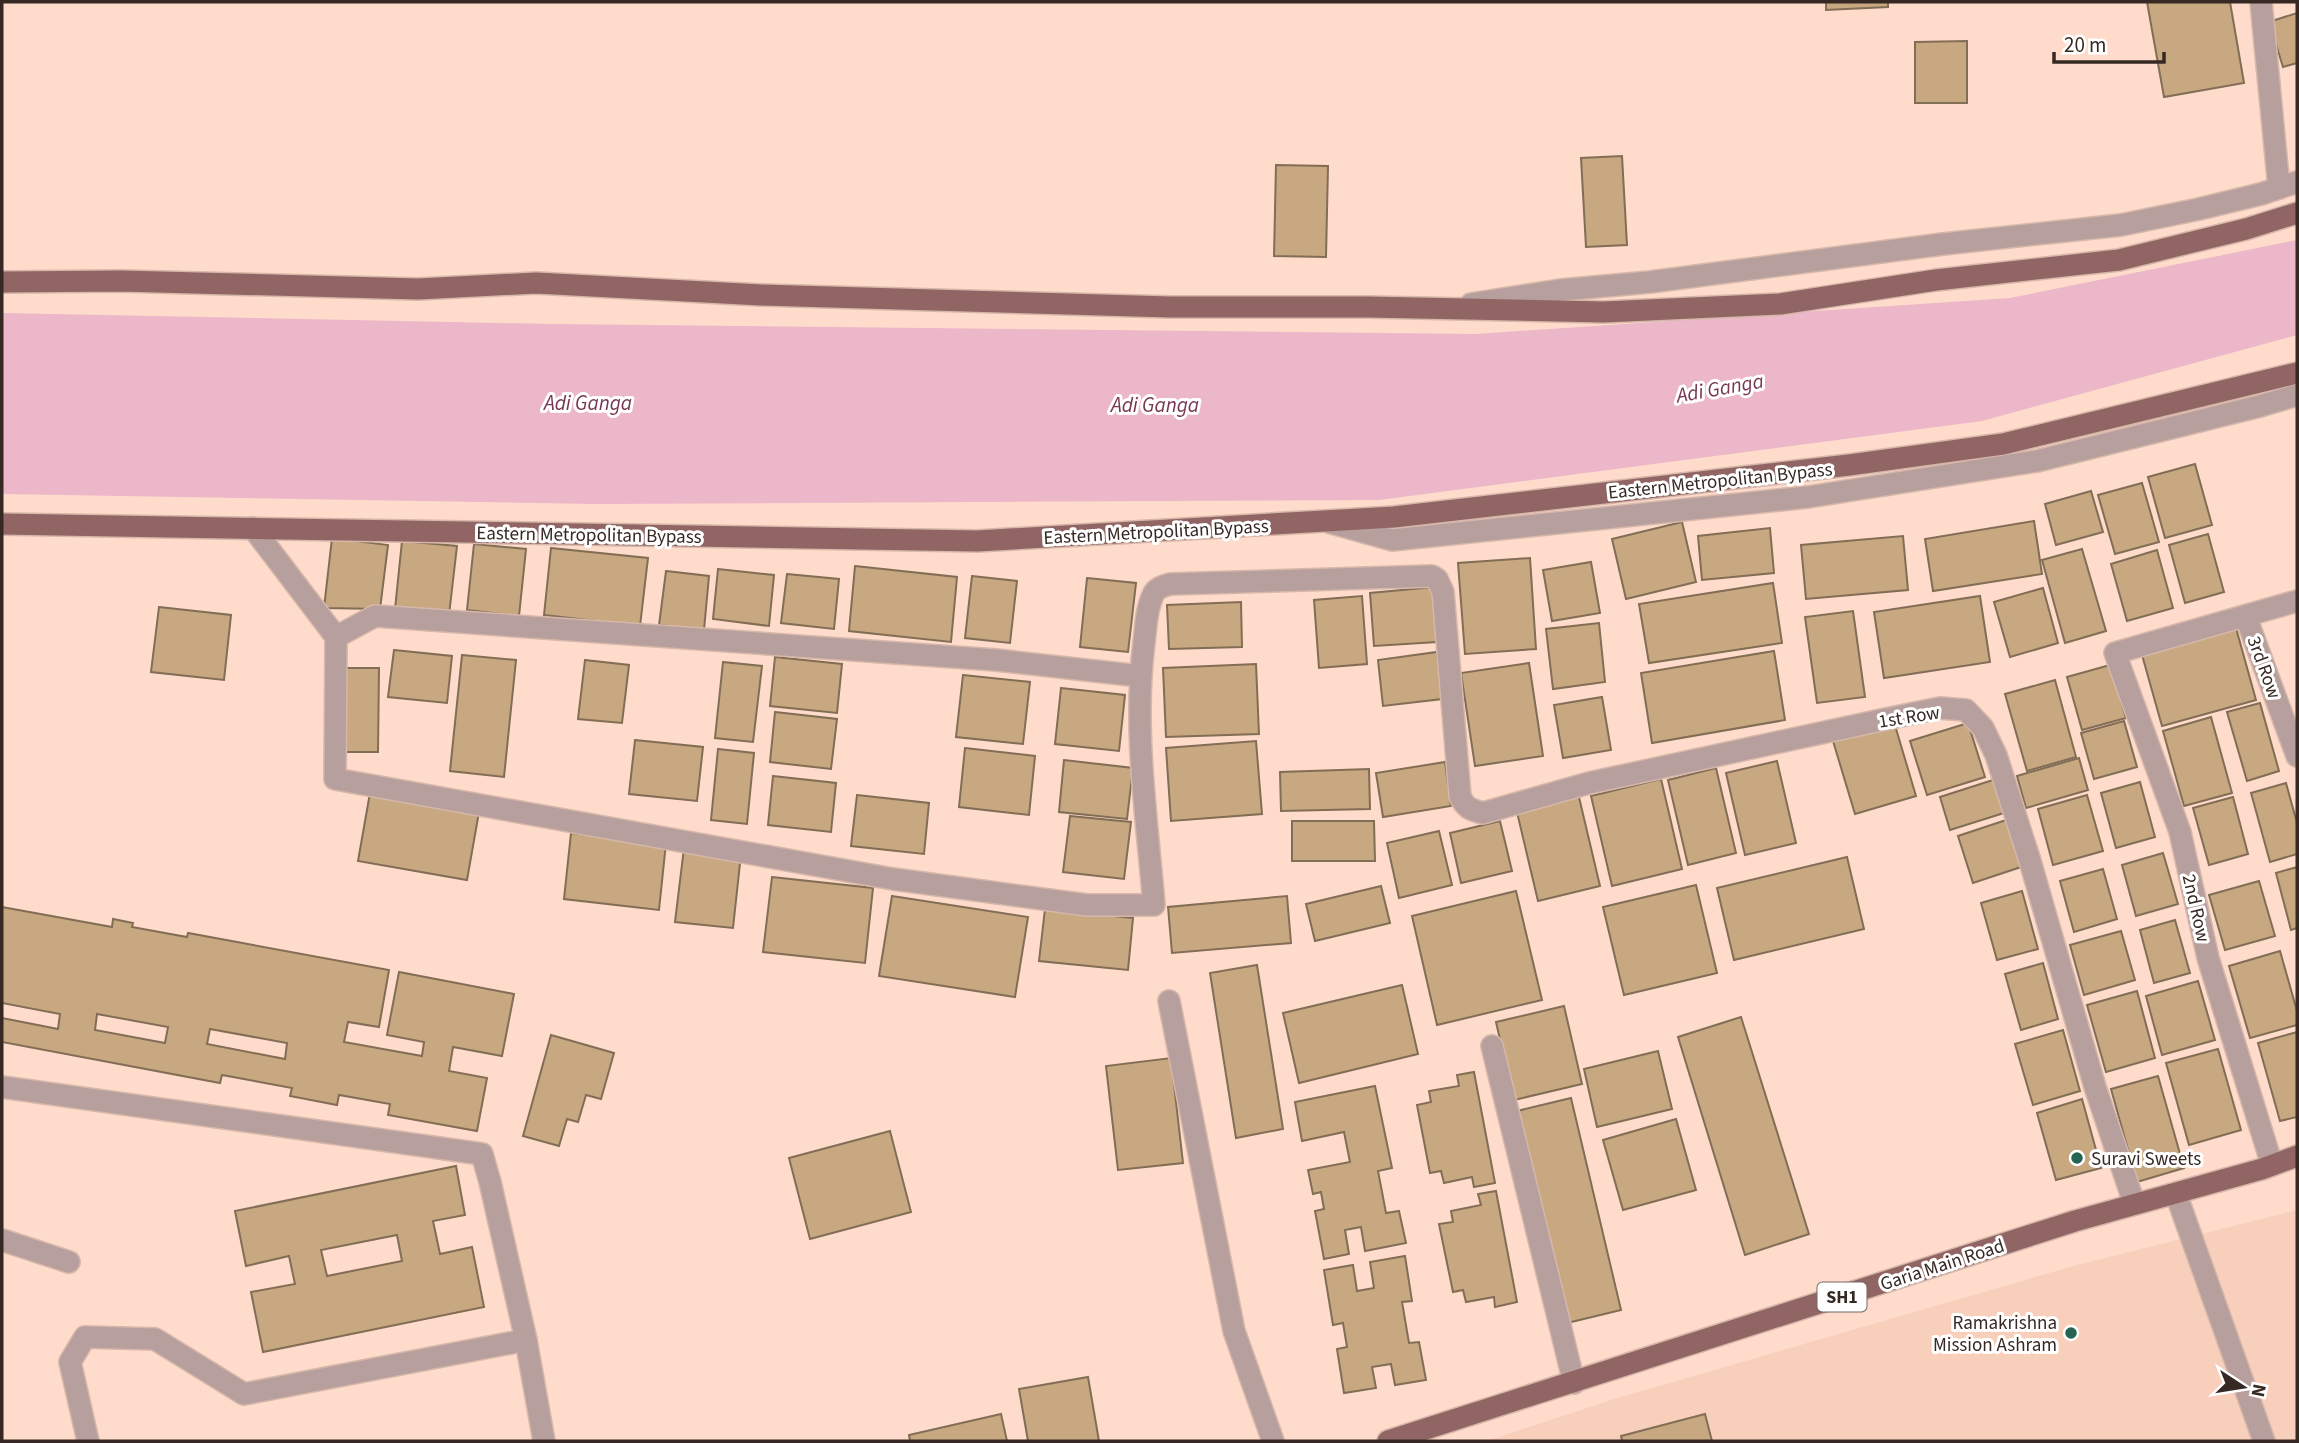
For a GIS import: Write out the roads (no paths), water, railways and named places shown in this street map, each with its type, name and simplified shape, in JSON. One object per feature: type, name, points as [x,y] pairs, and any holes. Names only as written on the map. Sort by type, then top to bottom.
[{"type":"main road","points":[[2,282],[136,281],[418,289],[536,282],[761,295],[1170,307],[1604,312],[1780,304],[1936,280],[2119,260],[2246,229],[2297,213]]},
{"type":"main road","name":"Eastern Metropolitan Bypass","points":[[2,524],[977,541],[1394,517],[1849,465],[2003,444],[2297,373]]},
{"type":"main road","name":"Garia Main Road","points":[[1388,1441],[2134,1203],[2176,1194],[2297,1156]]},
{"type":"street","points":[[1442,309],[1561,290],[1650,282],[1943,244],[2121,225],[2199,209],[2288,185],[2261,2]]},
{"type":"street","points":[[1325,521],[1392,540],[1808,497],[2037,461],[2260,407],[2297,395]]},
{"type":"street","points":[[253,528],[336,637],[335,779],[893,879],[1087,905],[1154,905],[1139,714],[1140,676],[996,660],[375,616],[336,637]]},
{"type":"street","name":"1st Row","points":[[1140,676],[1148,612],[1154,593],[1160,587],[1170,584],[1432,576],[1437,579],[1443,592],[1461,796],[1466,807],[1483,813],[1589,783],[1886,719],[1940,708],[1966,710],[1983,728],[1996,755],[2034,875],[2095,1087],[2134,1203]]},
{"type":"street","points":[[2246,617],[2297,601]]},
{"type":"street","name":"2nd Row","points":[[2246,617],[2115,653],[2180,832],[2208,958],[2272,1165]]},
{"type":"street","name":"3rd Row","points":[[2246,617],[2297,756]]},
{"type":"street","points":[[1169,1001],[1234,1331],[1273,1441]]},
{"type":"street","points":[[1492,1046],[1574,1383]]},
{"type":"street","points":[[2,1087],[482,1154],[491,1182],[526,1340],[544,1441]]},
{"type":"street","points":[[2176,1194],[2264,1441]]},
{"type":"street","points":[[2,1240],[69,1262]]},
{"type":"street","points":[[88,1441],[70,1362],[85,1337],[155,1339],[244,1394],[526,1340]]},
{"type":"water","name":"Adi Ganga","points":[[2297,240],[2297,335],[1982,421],[1379,500],[595,504],[2,494],[2,313],[553,324],[1475,334],[2010,298]]},
{"type":"place","name":"Suravi Sweets","points":[[2077,1158]]},
{"type":"place","name":"Ramakrishna Mission Ashram","points":[[2071,1333]]}]
